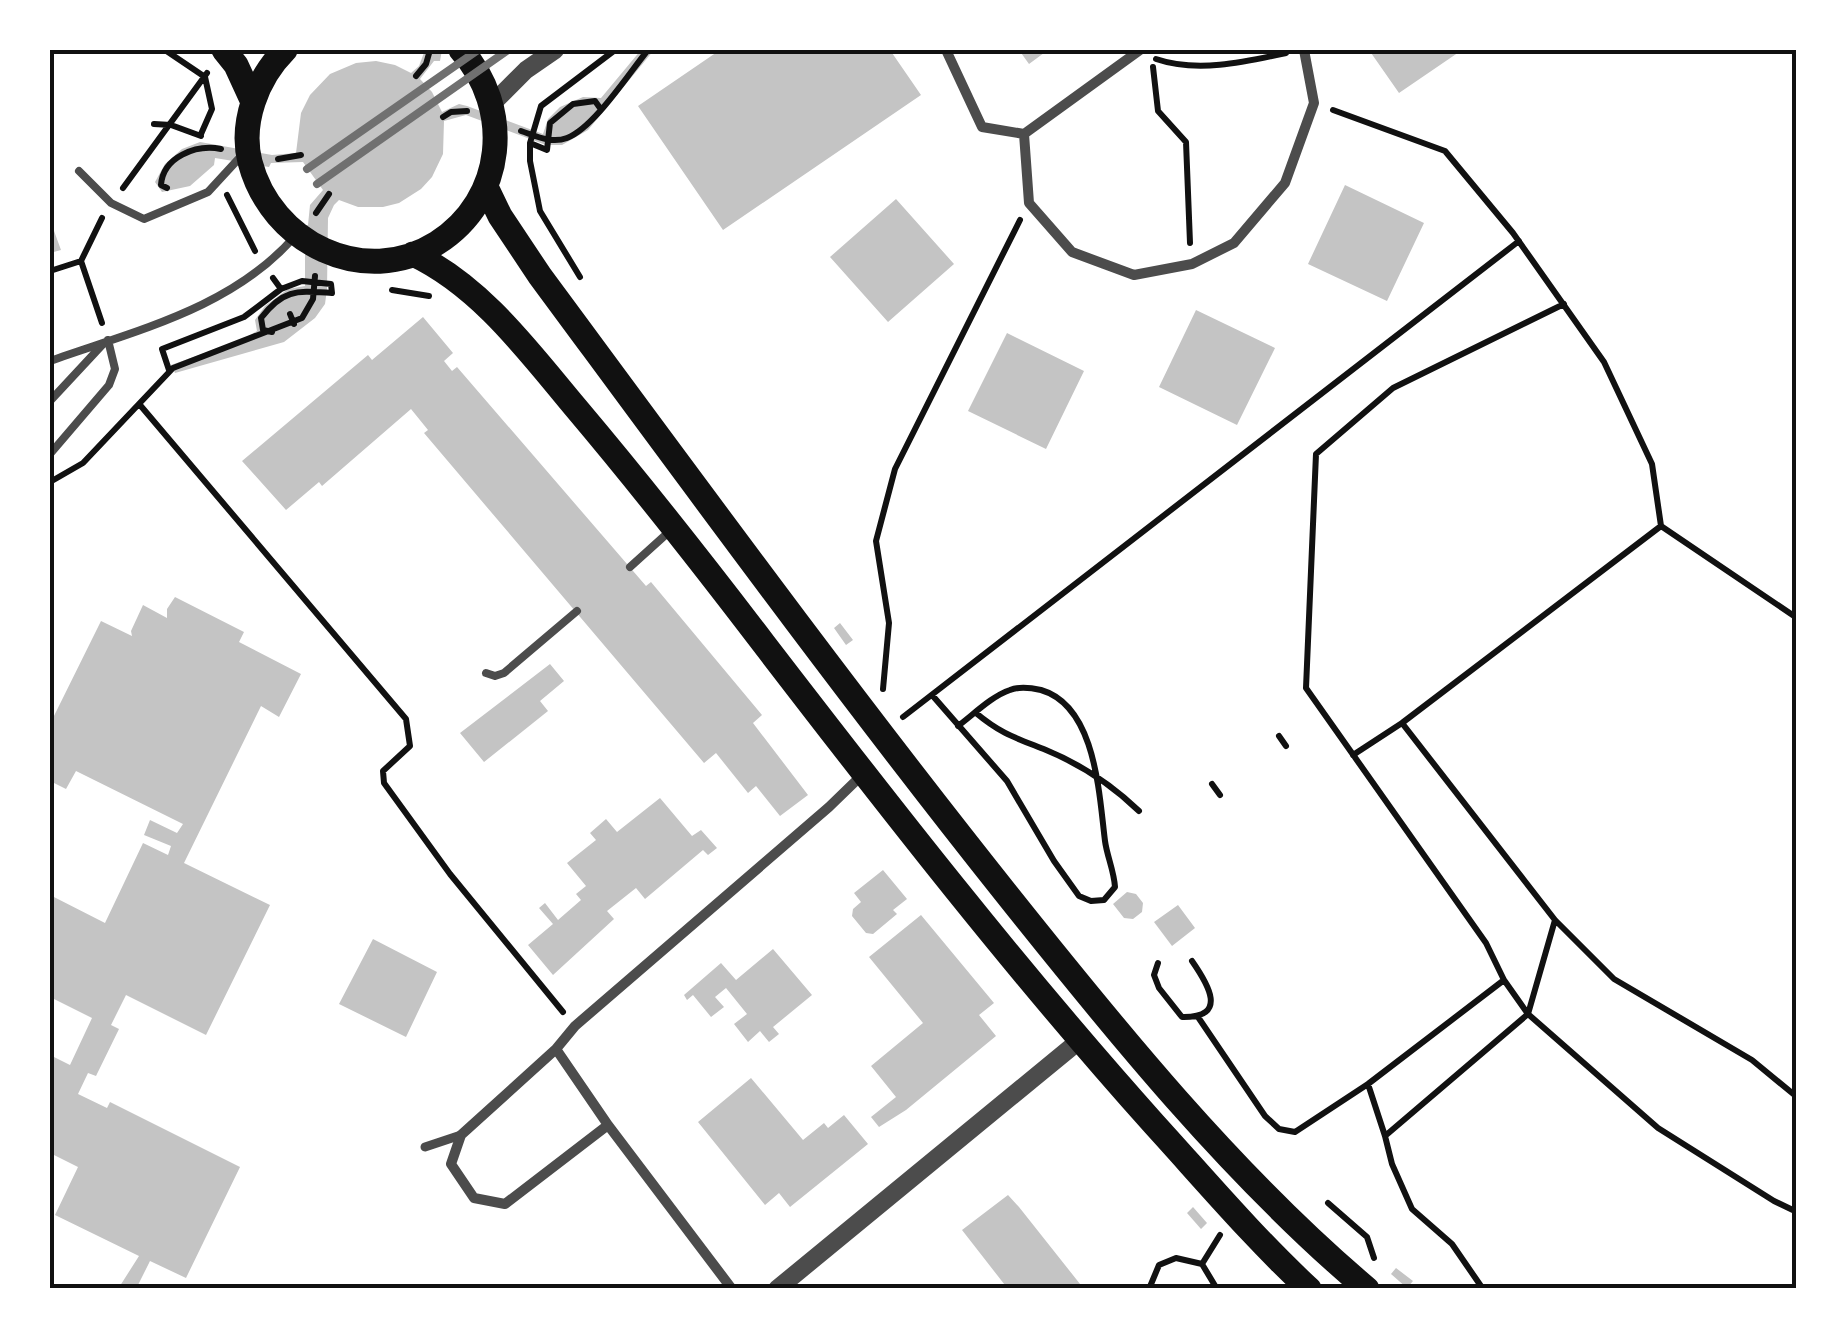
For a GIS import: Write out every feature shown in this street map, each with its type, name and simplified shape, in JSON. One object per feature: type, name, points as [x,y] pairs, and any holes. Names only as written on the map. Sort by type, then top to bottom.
[{"type":"main road","points":[[285,50],[262,78],[253,102],[248,146],[260,189],[270,208],[296,236],[344,258],[367,261],[413,254],[436,243],[473,209],[486,187],[496,146],[492,104],[473,64],[461,50]]},
{"type":"main road","points":[[218,57],[236,65],[253,102]]},
{"type":"main road","points":[[486,187],[500,216],[540,276],[880,735],[1108,1018],[1260,1188],[1327,1256],[1366,1289]]},
{"type":"main road","points":[[413,254],[440,267],[495,315],[674,526],[864,774],[1080,1040],[1234,1213],[1310,1289]]},
{"type":"main road","points":[[1080,1040],[1108,1018]]},
{"type":"street","points":[[492,104],[526,70],[554,50]]},
{"type":"street","points":[[946,50],[982,127],[1024,134],[1147,52]]},
{"type":"street","points":[[1024,134],[1029,203],[1072,252],[1134,275],[1192,264],[1234,243],[1285,183],[1314,102],[1301,50]]},
{"type":"street","points":[[425,1147],[461,1135],[556,1049],[575,1026],[864,774]]},
{"type":"street","points":[[776,1289],[1080,1040]]},
{"type":"street","points":[[556,1049],[608,1125],[732,1289]]},
{"type":"street","points":[[461,1135],[450,1164],[474,1198],[505,1204],[608,1125]]},
{"type":"lane","points":[[79,171],[111,203],[144,219],[208,192],[248,146]]},
{"type":"lane","points":[[50,361],[210,302],[266,267],[296,236]]},
{"type":"lane","points":[[50,401],[108,340]]},
{"type":"lane","points":[[50,454],[109,385],[114,368],[108,340]]},
{"type":"lane","points":[[630,567],[674,526]]},
{"type":"lane","points":[[486,673],[504,673],[577,611]]},
{"type":"path","points":[[154,124],[171,125],[202,138],[212,109],[205,77],[164,50]]},
{"type":"path","points":[[416,76],[426,64],[430,50]]},
{"type":"path","points":[[615,50],[541,106],[530,143],[547,150],[550,123],[573,104],[595,101],[600,109],[648,50]]},
{"type":"path","points":[[1147,52],[1178,66],[1246,62],[1301,50]]},
{"type":"path","points":[[1147,52],[1158,111],[1186,142],[1192,264]]},
{"type":"path","points":[[50,271],[81,260],[111,203],[218,57]]},
{"type":"path","points":[[554,94],[562,106]]},
{"type":"path","points":[[1314,102],[1445,151],[1519,241],[1604,362],[1652,464],[1661,526],[1796,618]]},
{"type":"path","points":[[880,735],[889,622],[876,541],[895,469],[1029,203]]},
{"type":"path","points":[[880,735],[1519,241]]},
{"type":"path","points":[[81,260],[108,340]]},
{"type":"path","points":[[50,482],[83,463],[173,368],[274,332],[263,330],[261,318],[288,294],[298,290],[332,293],[331,284],[302,281],[278,293]]},
{"type":"path","points":[[1564,304],[1393,388],[1316,454],[1306,688],[1486,944],[1504,980],[1528,1014],[1658,1128],[1797,1212]]},
{"type":"path","points":[[290,314],[294,324]]},
{"type":"path","points":[[140,405],[406,719],[410,746],[383,770],[384,783],[450,874],[575,1026]]},
{"type":"path","points":[[1353,755],[1402,723],[1661,526]]},
{"type":"path","points":[[932,695],[958,726],[1007,782],[1079,896],[1104,900],[1115,886],[1097,778],[1078,720],[1049,692],[1030,688],[1010,690],[958,726]]},
{"type":"path","points":[[976,712],[1000,733],[1047,751],[1097,778],[1139,812]]},
{"type":"path","points":[[1402,723],[1555,920],[1614,979],[1752,1060],[1797,1097]]},
{"type":"path","points":[[1279,736],[1286,746]]},
{"type":"path","points":[[1212,784],[1220,795]]},
{"type":"path","points":[[1385,1136],[1528,1014],[1555,920]]},
{"type":"path","points":[[1158,964],[1154,975],[1159,988],[1182,1017],[1198,1017],[1209,1009],[1212,998],[1208,984],[1192,961]]},
{"type":"path","points":[[1198,1017],[1248,1094],[1279,1129],[1295,1132],[1368,1084],[1504,980]]},
{"type":"path","points":[[1368,1084],[1392,1164],[1412,1209],[1452,1244],[1482,1289]]},
{"type":"path","points":[[1149,1289],[1159,1265],[1176,1258],[1202,1264],[1218,1289]]},
{"type":"building","points":[[425,50],[442,50],[440,61],[434,61],[420,79],[442,112],[459,104],[543,134],[548,119],[560,107],[583,97],[601,98],[641,50],[654,50],[588,130],[562,145],[546,145],[466,115],[444,121],[443,154],[421,189],[399,203],[383,207],[358,207],[339,200],[334,205],[328,218],[325,304],[315,318],[284,342],[175,373],[171,365],[257,331],[255,320],[265,306],[288,289],[305,286],[305,225],[310,205],[323,190],[303,162],[271,163],[269,167],[215,158],[214,165],[190,186],[162,192],[155,182],[165,164],[182,149],[200,142],[272,155],[296,153],[301,113],[310,95],[330,74],[356,63],[376,61],[411,73],[419,66]]},
{"type":"building","points":[[720,50],[890,50],[921,95],[723,230],[638,106]]},
{"type":"building","points":[[1019,50],[1048,50],[1029,64]]},
{"type":"building","points":[[1369,50],[1462,50],[1399,93]]},
{"type":"building","points":[[1345,185],[1424,223],[1387,301],[1308,264]]},
{"type":"building","points":[[896,199],[954,264],[888,322],[830,257]]},
{"type":"building","points":[[50,220],[61,250],[50,253]]},
{"type":"building","points":[[1196,310],[1275,348],[1237,425],[1159,387]]},
{"type":"building","points":[[423,317],[453,353],[444,361],[452,371],[457,367],[646,586],[651,582],[762,715],[753,723],[808,795],[780,816],[756,786],[748,793],[716,753],[704,763],[424,433],[428,430],[411,409],[322,486],[319,482],[286,510],[242,461],[368,355],[372,360]]},
{"type":"building","points":[[1007,333],[1084,371],[1046,449],[968,411]]},
{"type":"building","points":[[175,597],[244,632],[239,642],[301,674],[279,717],[261,706],[184,863],[270,905],[206,1035],[126,995],[111,1025],[119,1029],[96,1076],[88,1073],[78,1094],[107,1108],[110,1102],[240,1167],[186,1278],[150,1261],[136,1289],[118,1289],[139,1256],[55,1215],[78,1167],[50,1153],[50,1055],[70,1065],[92,1018],[50,997],[50,895],[105,923],[143,843],[168,855],[171,846],[144,835],[150,820],[177,833],[183,824],[76,771],[66,789],[50,781],[50,724],[101,621],[132,636],[143,605],[167,618],[167,609]]},
{"type":"building","points":[[840,623],[853,640],[846,645],[834,628]]},
{"type":"building","points":[[550,664],[564,681],[540,701],[548,711],[484,762],[460,733]]},
{"type":"building","points":[[660,798],[692,836],[701,830],[717,848],[708,855],[703,850],[645,899],[636,888],[607,911],[614,919],[553,975],[528,945],[553,924],[539,908],[545,903],[558,920],[581,900],[576,894],[586,886],[567,863],[596,840],[590,833],[606,819],[617,832]]},
{"type":"building","points":[[883,870],[907,899],[893,910],[897,914],[873,934],[866,933],[852,916],[861,902],[854,893]]},
{"type":"building","points":[[1127,892],[1136,894],[1143,903],[1142,912],[1133,919],[1124,918],[1113,904]]},
{"type":"building","points":[[1178,905],[1195,928],[1172,946],[1154,922]]},
{"type":"building","points":[[921,915],[994,1003],[979,1015],[996,1036],[906,1110],[879,1127],[871,1117],[896,1097],[871,1066],[923,1023],[869,957]]},
{"type":"building","points":[[373,939],[437,972],[406,1037],[339,1004]]},
{"type":"building","points":[[773,949],[812,995],[773,1027],[779,1034],[769,1042],[760,1031],[748,1042],[734,1024],[747,1014],[726,988],[715,997],[724,1007],[711,1017],[693,995],[687,1000],[684,995],[721,963],[736,980]]},
{"type":"building","points":[[751,1078],[803,1140],[824,1123],[828,1128],[844,1115],[868,1144],[790,1207],[779,1193],[765,1205],[698,1122]]},
{"type":"building","points":[[1008,1195],[1084,1289],[1008,1289],[962,1230]]},
{"type":"building","points":[[1193,1207],[1207,1223],[1201,1229],[1187,1213]]},
{"type":"building","points":[[1396,1268],[1413,1281],[1407,1288],[1391,1274]]},
{"type":"railway","points":[[307,169],[478,50]]},
{"type":"railway","points":[[317,184],[508,50]]}]
